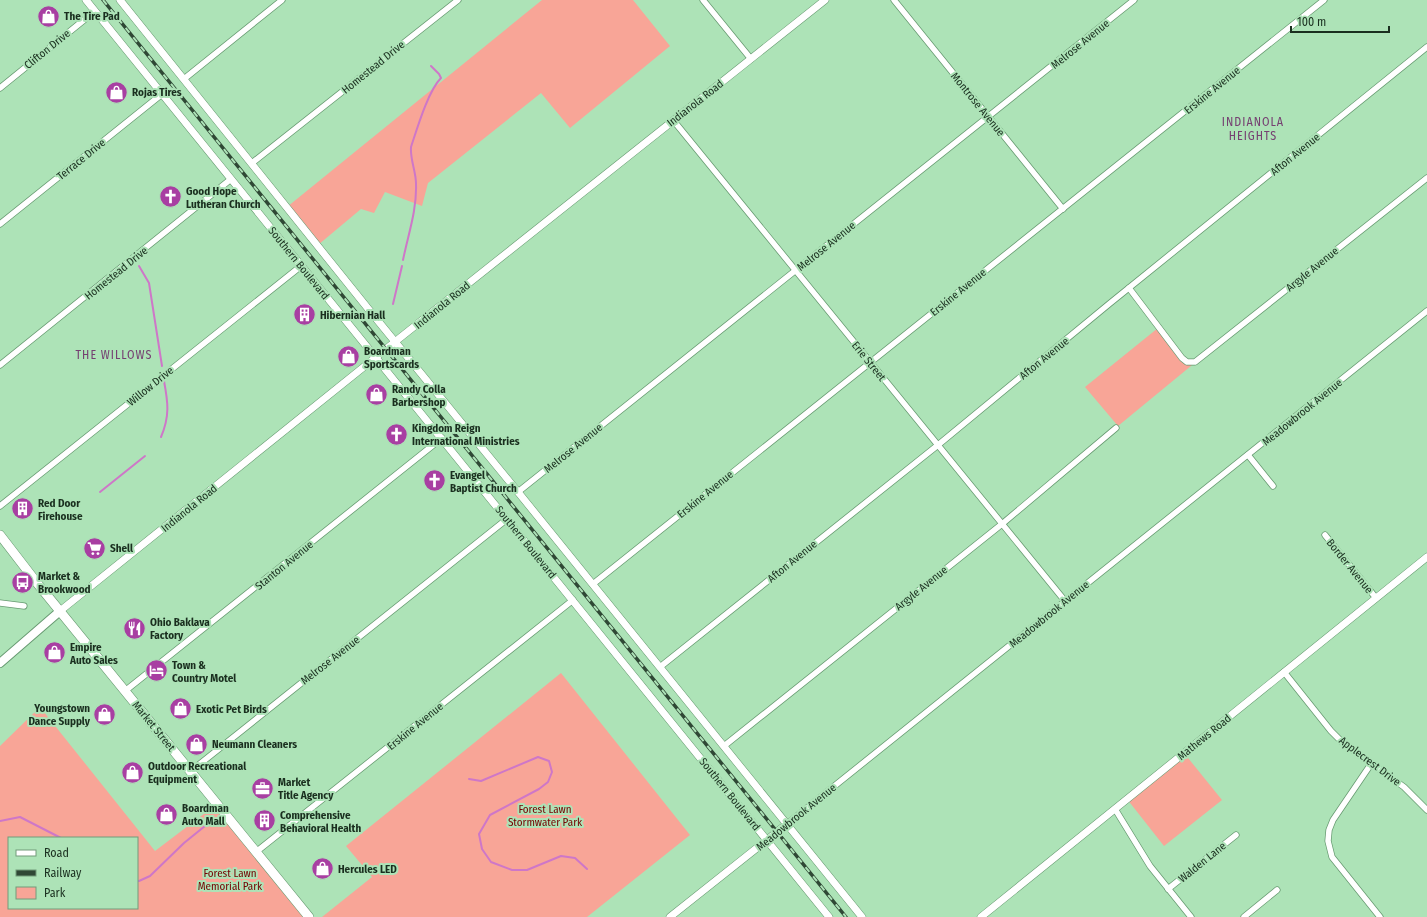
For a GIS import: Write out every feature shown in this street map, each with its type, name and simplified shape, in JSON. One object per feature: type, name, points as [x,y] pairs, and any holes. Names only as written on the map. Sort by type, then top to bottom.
[{"type":"main road","name":"Market Street","points":[[0,536],[309,917]]},
{"type":"main road","points":[[0,663],[60,611]]},
{"type":"street","name":"Southern Boulevard","points":[[86,0],[829,917]]},
{"type":"street","points":[[120,0],[395,342],[862,917]]},
{"type":"street","points":[[184,79],[282,0]]},
{"type":"street","name":"Homestead Drive","points":[[252,163],[458,0]]},
{"type":"street","points":[[703,0],[751,59]]},
{"type":"street","name":"Indianola Road","points":[[60,611],[825,0]]},
{"type":"street","name":"Montrose Avenue","points":[[894,0],[1063,209]]},
{"type":"street","name":"Melrose Avenue","points":[[518,492],[1134,0]]},
{"type":"street","name":"Erskine Avenue","points":[[593,584],[1324,0]]},
{"type":"street","name":"Clifton Drive","points":[[0,88],[95,11]]},
{"type":"street","name":"Afton Avenue","points":[[660,667],[938,445],[1427,47]]},
{"type":"street","name":"Terrace Drive","points":[[0,224],[162,94]]},
{"type":"street","name":"Erie Street","points":[[673,120],[1065,601]]},
{"type":"street","name":"Argyle Avenue","points":[[1129,288],[1182,358],[1187,362],[1197,361],[1427,178]]},
{"type":"street","name":"Homestead Drive","points":[[0,365],[231,179]]},
{"type":"street","name":"Willow Drive","points":[[0,506],[301,266]]},
{"type":"street","name":"Meadowbrook Avenue","points":[[670,917],[1427,311]]},
{"type":"street","name":"Argyle Avenue","points":[[724,746],[1002,524],[1116,428]]},
{"type":"street","name":"Stanton Avenue","points":[[126,691],[442,438]]},
{"type":"street","points":[[1248,455],[1273,486]]},
{"type":"street","name":"Melrose Avenue","points":[[191,771],[507,519]]},
{"type":"street","name":"Border Avenue","points":[[1325,535],[1376,598]]},
{"type":"street","name":"Mathews Road","points":[[981,917],[1427,557]]},
{"type":"street","name":"Erskine Avenue","points":[[256,852],[573,600]]},
{"type":"street","points":[[0,603],[24,606]]},
{"type":"street","name":"Applecrest Drive","points":[[1284,672],[1331,731],[1344,744],[1404,786],[1427,810]]},
{"type":"street","points":[[1371,764],[1333,820],[1329,830],[1328,841],[1329,850],[1335,862],[1380,917]]},
{"type":"street","points":[[1115,809],[1150,866],[1191,917]]},
{"type":"street","name":"Walden Lane","points":[[1168,889],[1236,835]]},
{"type":"street","points":[[1244,917],[1277,890]]},
{"type":"green space","points":[[542,0],[633,0],[670,46],[570,128],[541,93],[428,183],[422,206],[385,192],[374,213],[361,209],[318,245],[287,207]]},
{"type":"green space","points":[[1158,328],[1182,358],[1197,361],[1118,426],[1085,387]]},
{"type":"green space","name":"Forest Lawn Stormwater Park","points":[[561,673],[690,835],[587,917],[322,917],[372,877],[346,846]]},
{"type":"green space","name":"Forest Lawn Memorial Park","points":[[40,707],[155,851],[217,804],[309,917],[0,917],[0,746]]},
{"type":"green space","points":[[1184,753],[1222,800],[1164,846],[1127,799]]},
{"type":"waterway","points":[[403,260],[414,213],[416,194],[416,179],[411,156],[411,147],[427,101],[441,78],[431,66]]},
{"type":"waterway","points":[[139,266],[149,283],[162,366]]},
{"type":"waterway","points":[[393,304],[402,266]]},
{"type":"waterway","points":[[161,437],[167,416],[164,381]]},
{"type":"waterway","points":[[100,492],[145,456]]},
{"type":"waterway","points":[[469,779],[481,781],[538,757],[549,761],[552,772],[548,782],[539,789],[490,815],[479,834],[482,849],[491,862],[512,870],[527,870],[561,856],[575,858],[587,869]]},
{"type":"waterway","points":[[0,821],[20,817],[59,837]]},
{"type":"waterway","points":[[138,881],[150,876],[184,843],[205,826]]},
{"type":"railway","points":[[103,0],[846,917]]},
{"type":"place","name":"The Tire Pad","points":[[49,16]]},
{"type":"place","name":"Rojas Tires","points":[[117,92]]},
{"type":"place","name":"Good Hope Lutheran Church","points":[[171,197]]},
{"type":"place","name":"Hibernian Hall","points":[[305,315]]},
{"type":"place","name":"Boardman Sportscards","points":[[349,357]]},
{"type":"place","name":"Randy Colla Barbershop","points":[[377,395]]},
{"type":"place","name":"Kingdom Reign International Ministries","points":[[397,434]]},
{"type":"place","name":"Evangel Baptist Church","points":[[434,481]]},
{"type":"place","name":"Red Door Firehouse","points":[[23,509]]},
{"type":"place","name":"Shell","points":[[94,548]]},
{"type":"place","name":"Market & Brookwood","points":[[22,582]]},
{"type":"place","name":"Ohio Baklava Factory","points":[[134,628]]},
{"type":"place","name":"Empire Auto Sales","points":[[55,653]]},
{"type":"place","name":"Town & Country Motel","points":[[156,671]]},
{"type":"place","name":"Exotic Pet Birds","points":[[180,709]]},
{"type":"place","name":"Youngstown Dance Supply","points":[[105,714]]},
{"type":"place","name":"Neumann Cleaners","points":[[196,744]]},
{"type":"place","name":"Outdoor Recreational Equipment","points":[[132,772]]},
{"type":"place","name":"Market Title Agency","points":[[263,788]]},
{"type":"place","name":"Boardman Auto Mall","points":[[166,814]]},
{"type":"place","name":"Comprehensive Behavioral Health","points":[[265,821]]},
{"type":"place","name":"Hercules LED","points":[[322,869]]},
{"type":"district","name":"INDIANOLA HEIGHTS","points":[[1253,129]]},
{"type":"district","name":"THE WILLOWS","points":[[114,355]]}]
